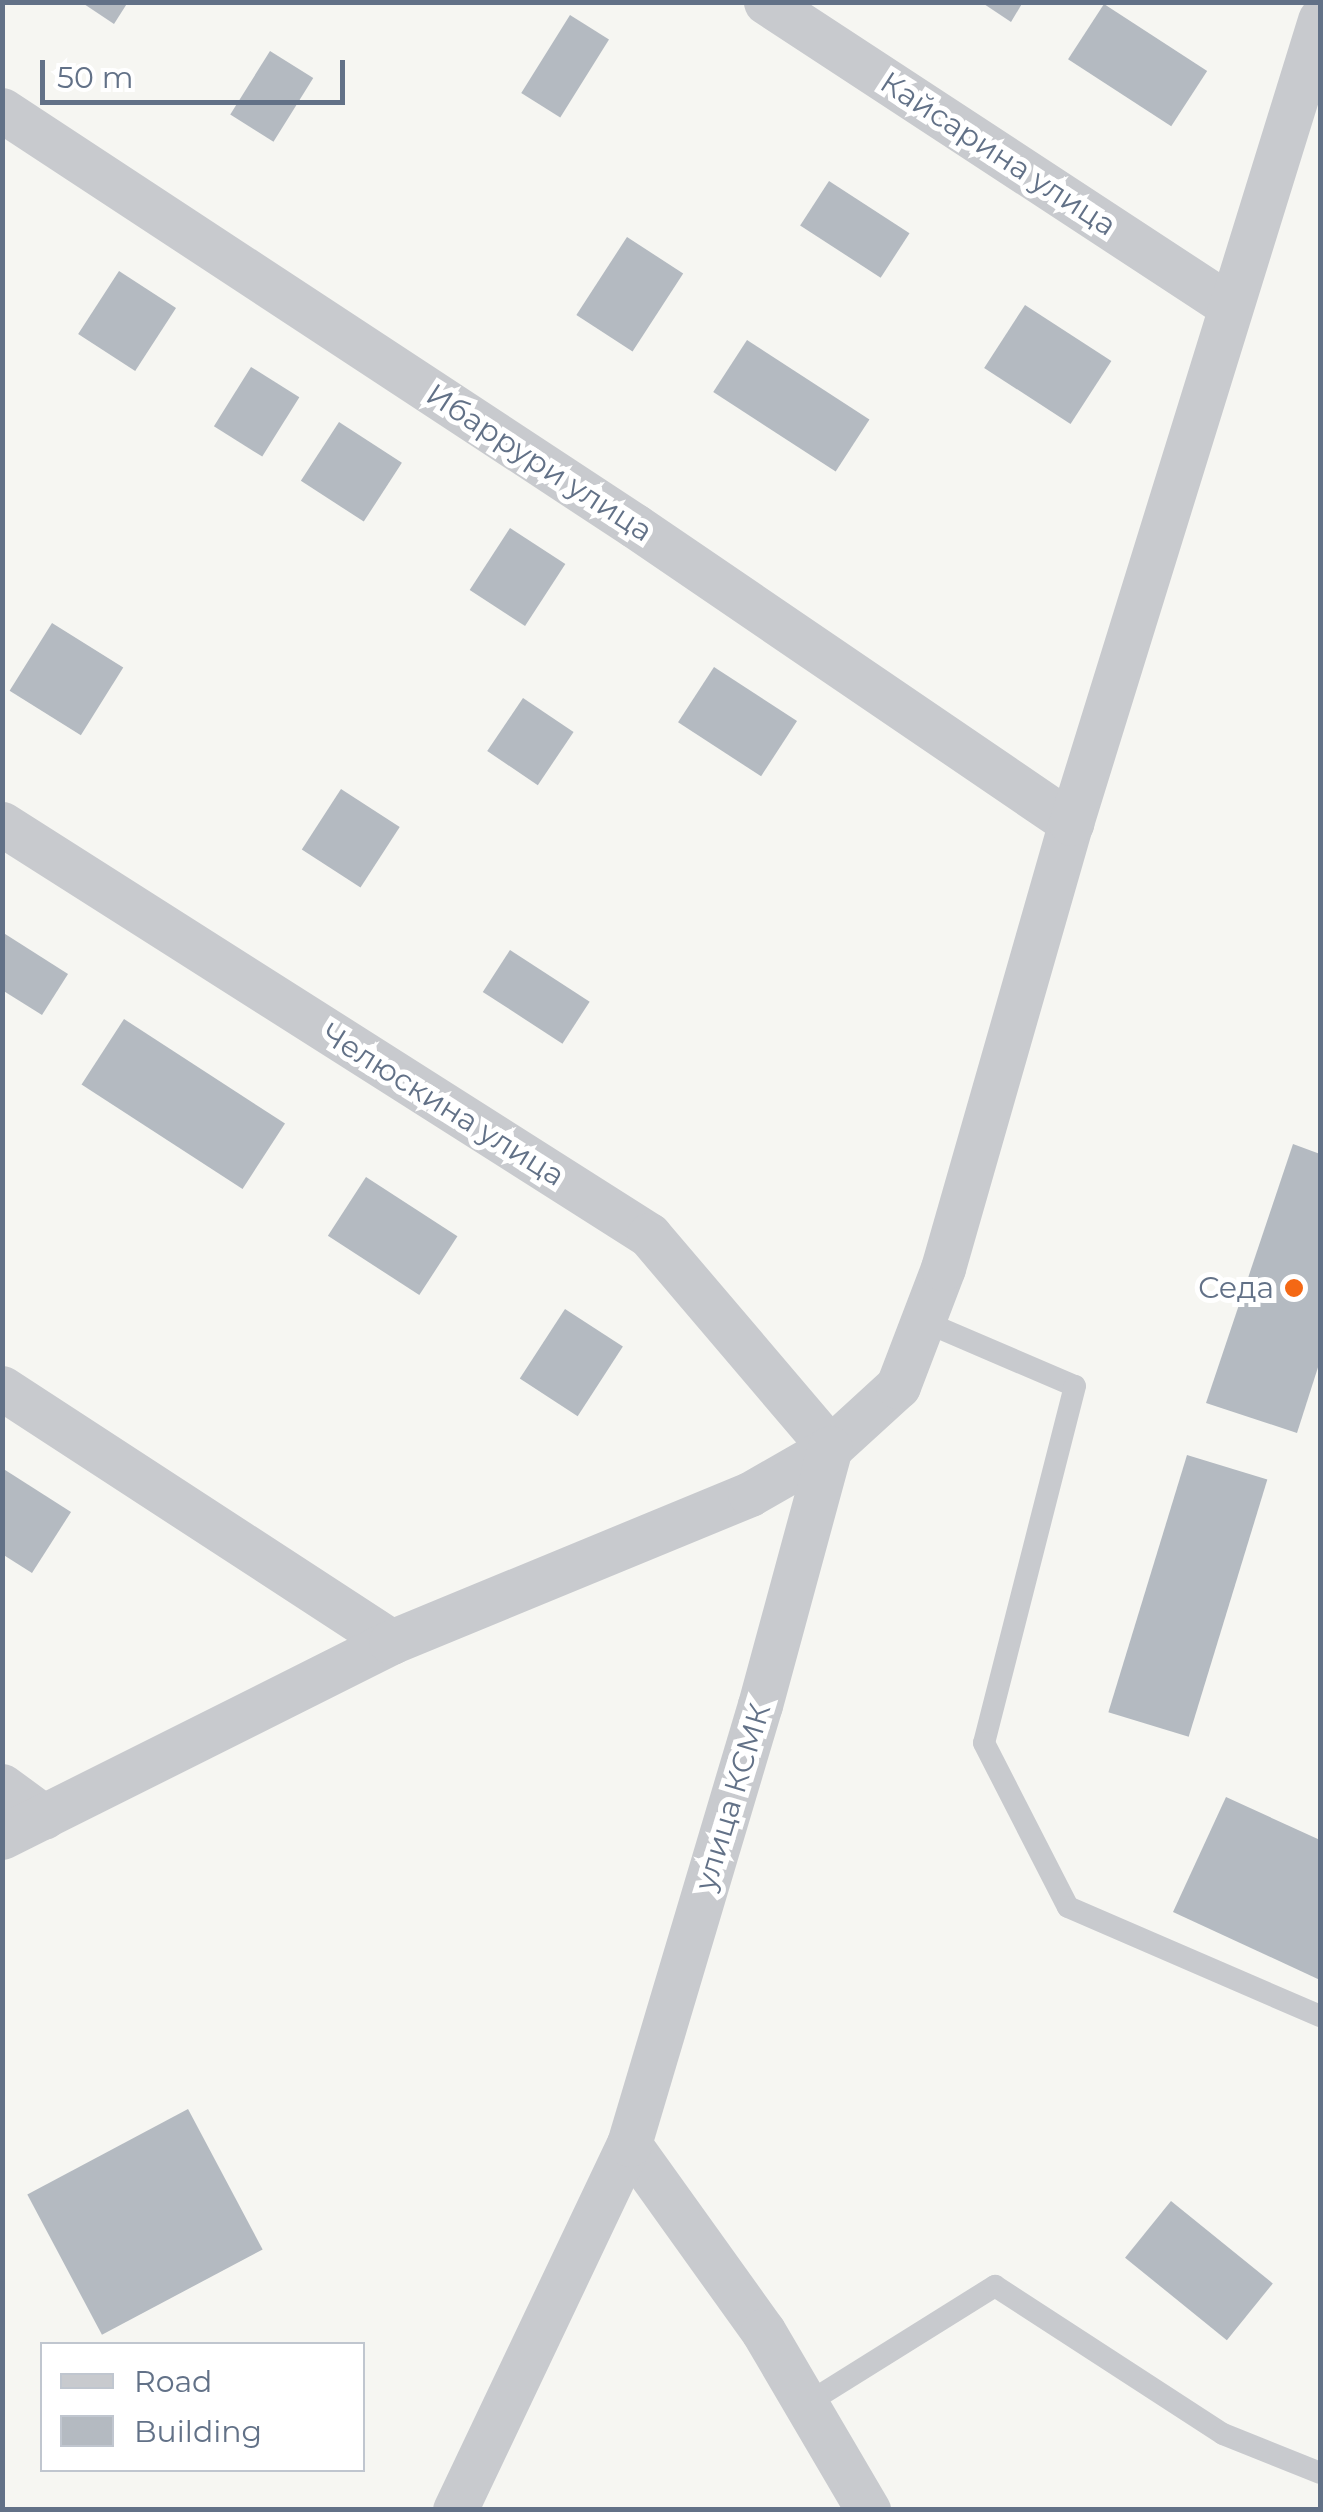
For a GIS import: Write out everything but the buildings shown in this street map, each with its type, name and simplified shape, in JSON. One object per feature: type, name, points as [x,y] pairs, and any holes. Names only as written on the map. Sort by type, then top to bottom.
[{"type":"street","name":"Кайсарина улица","points":[[766,2],[1230,306]]},
{"type":"street","points":[[2,1837],[390,1642],[750,1494],[830,1448],[898,1386],[943,1268],[1071,822],[1320,20]]},
{"type":"street","name":"Ибаррури улица","points":[[2,110],[635,526],[1071,822]]},
{"type":"street","name":"Челюскина улица","points":[[2,824],[649,1235],[830,1448]]},
{"type":"street","points":[[2,1388],[390,1642]]},
{"type":"street","name":"улица КСМК","points":[[455,2510],[630,2144],[755,1724],[830,1448]]},
{"type":"street","points":[[2,1786],[44,1817]]},
{"type":"street","points":[[630,2144],[763,2331],[868,2510]]},
{"type":"lane","points":[[923,1321],[1074,1386],[984,1743],[1068,1906],[1320,2016]]},
{"type":"lane","points":[[806,2404],[995,2286],[1223,2434],[1320,2473]]},
{"type":"place","name":"Седа","points":[[1294,1288]]}]
